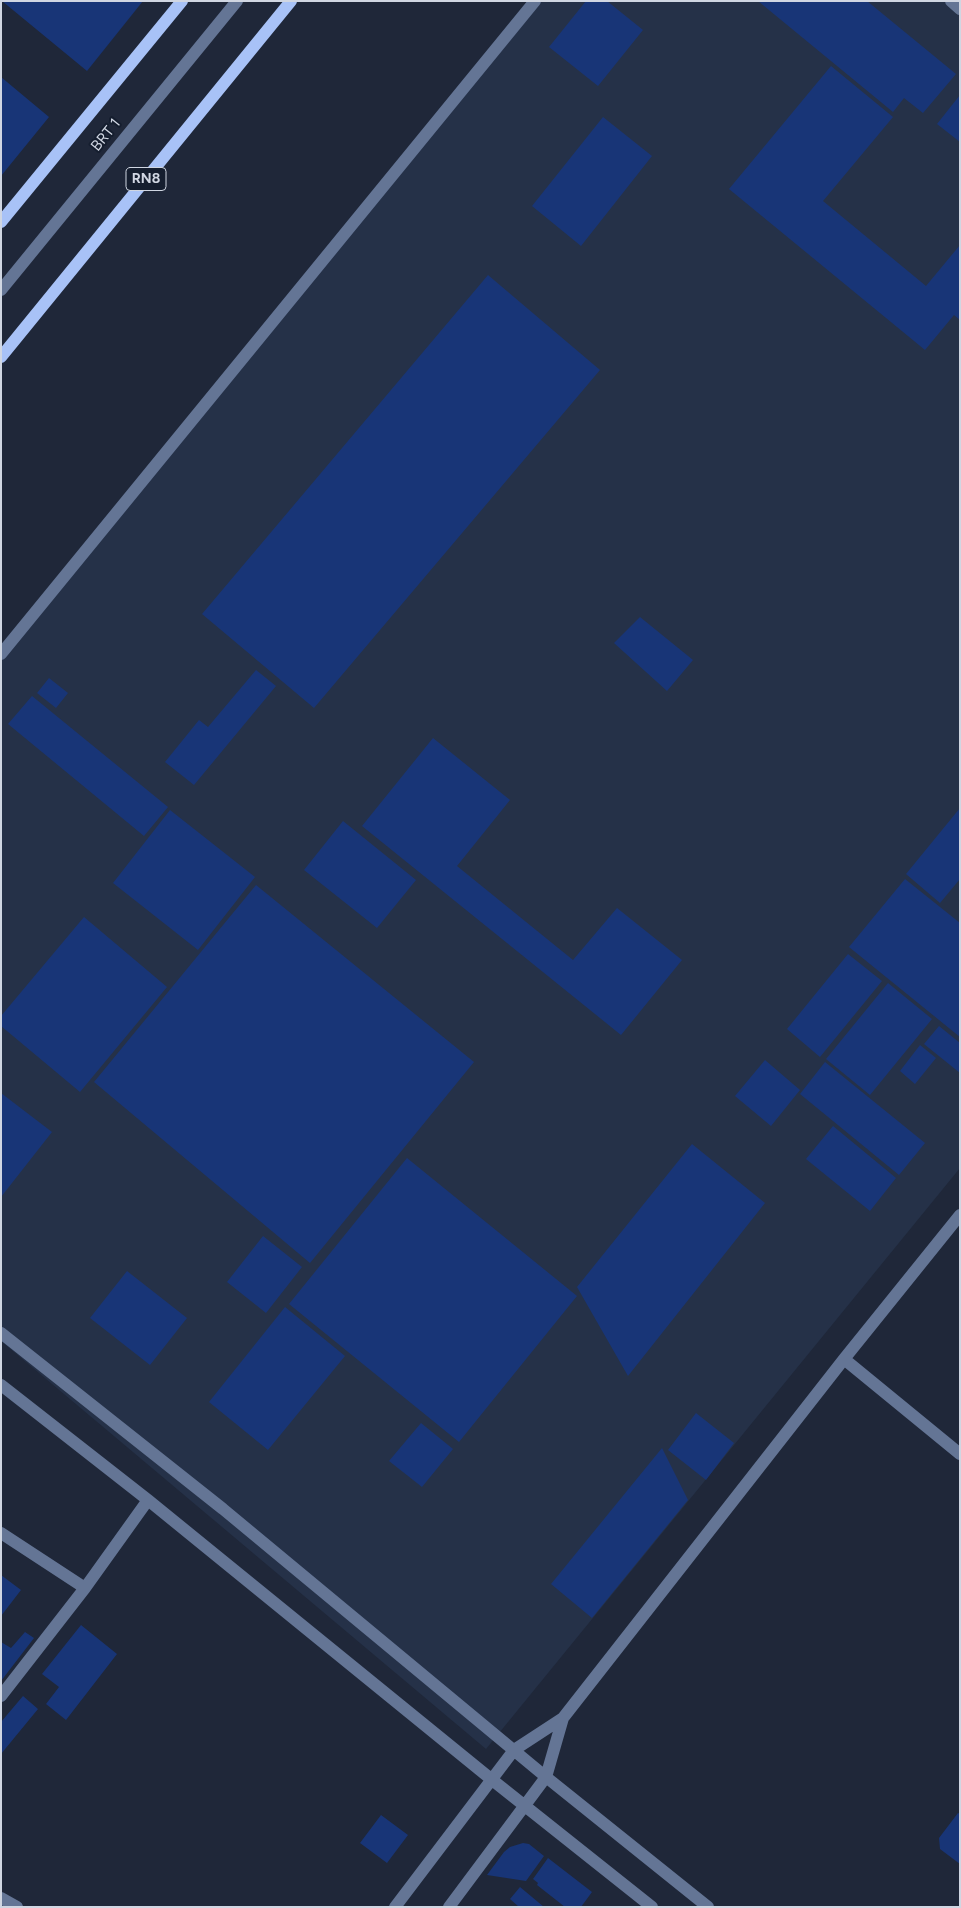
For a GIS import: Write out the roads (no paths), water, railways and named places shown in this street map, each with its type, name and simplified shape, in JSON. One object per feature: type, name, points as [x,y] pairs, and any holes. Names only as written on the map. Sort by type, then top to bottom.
[{"type":"main road","points":[[1,222],[182,1]]},
{"type":"main road","name":"RN8","points":[[1,357],[291,1]]},
{"type":"street","name":"BRT 1","points":[[1,290],[237,1]]},
{"type":"street","points":[[1,654],[535,1]]},
{"type":"street","points":[[951,1],[960,9]]},
{"type":"street","points":[[394,1907],[514,1750],[563,1718],[844,1359],[960,1215]]},
{"type":"street","points":[[1,1333],[223,1509],[546,1777],[708,1907]]},
{"type":"street","points":[[844,1359],[960,1454]]},
{"type":"street","points":[[1,1385],[148,1500],[491,1780],[652,1907]]},
{"type":"street","points":[[1,1696],[86,1588],[148,1500]]},
{"type":"street","points":[[1,1533],[86,1588]]},
{"type":"street","points":[[449,1907],[546,1777],[563,1718]]},
{"type":"street","points":[[1,1898],[17,1907]]}]
